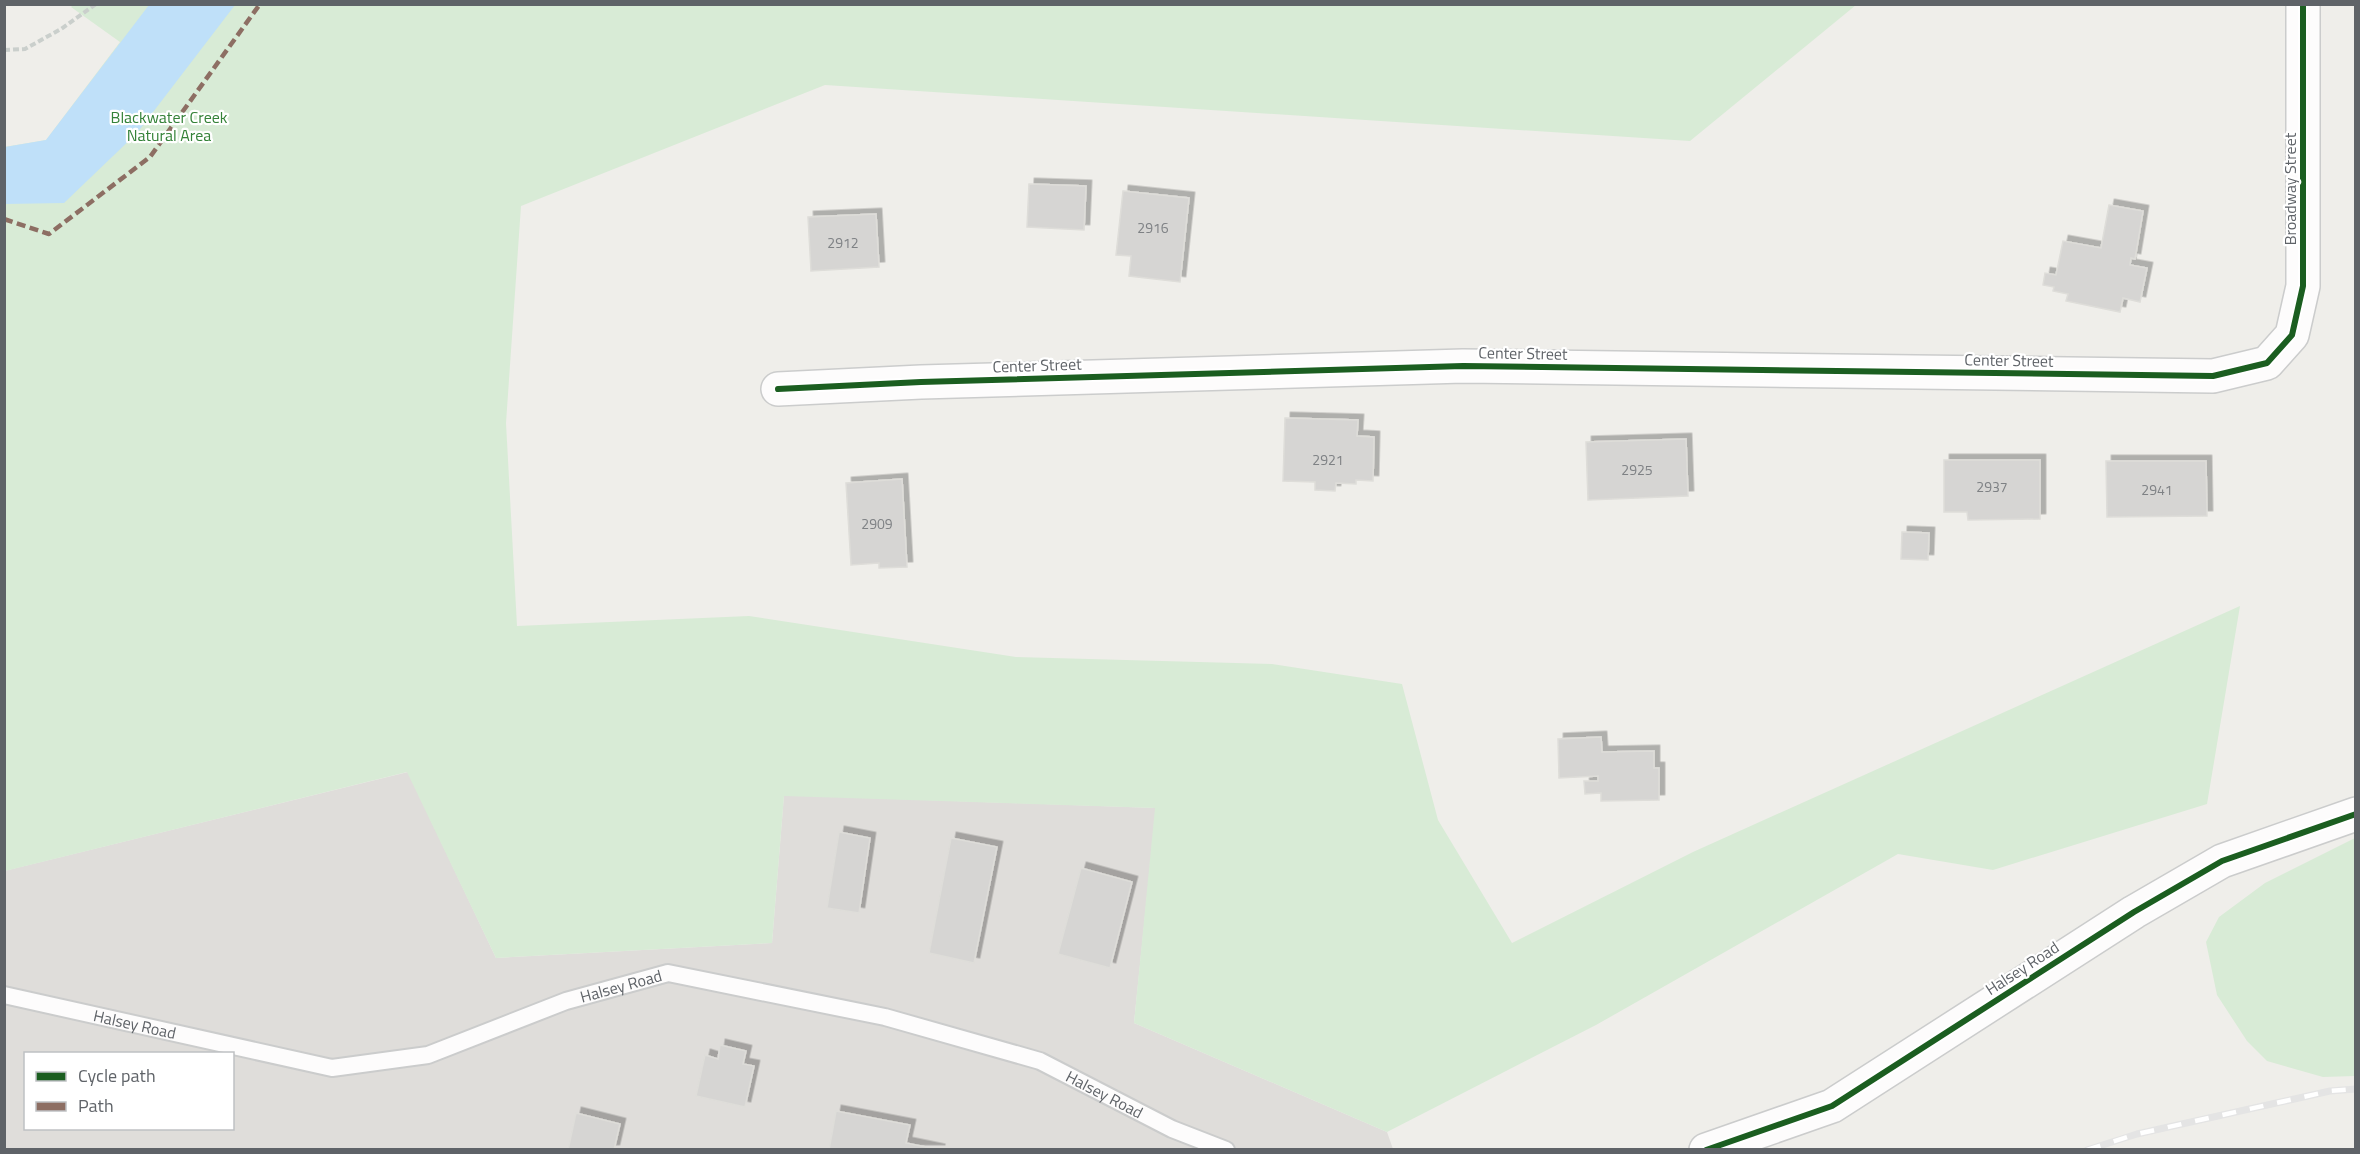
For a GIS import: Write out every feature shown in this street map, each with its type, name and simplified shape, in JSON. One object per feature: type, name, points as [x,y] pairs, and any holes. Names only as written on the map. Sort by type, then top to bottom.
[{"type":"street","name":"Broadway Street","points":[[2267,363],[2292,335],[2304,286],[2303,4]]},
{"type":"street","name":"Center Street","points":[[778,389],[921,382],[1463,366],[2213,376],[2267,363]]},
{"type":"street","name":"Halsey Road","points":[[1706,1149],[1832,1106],[2134,912],[2222,861],[2355,814]]},
{"type":"lane","name":"Halsey Road","points":[[4,995],[332,1068],[428,1055],[566,1000],[668,973],[885,1017],[1040,1061],[1172,1129],[1226,1149]]},
{"type":"path","points":[[4,51],[25,49],[61,29],[96,4]]},
{"type":"shaded area","points":[[408,772],[496,958],[772,943],[784,795],[1156,808],[1134,1023],[1387,1132],[1393,1149],[5,1149],[4,871]]},
{"type":"green space","name":"Blackwater Creek Natural Area","points":[[73,5],[1856,5],[1690,141],[825,85],[521,206],[506,423],[517,626],[749,616],[1016,657],[1272,664],[1402,684],[1438,820],[1512,943],[1693,852],[2240,606],[2207,804],[1993,870],[1898,854],[1596,1025],[1387,1132],[1134,1023],[1155,808],[784,796],[772,943],[496,958],[407,772],[5,871],[4,147],[46,140],[120,42],[71,7]]},
{"type":"green space","points":[[2355,838],[2355,1076],[2323,1077],[2267,1061],[2247,1041],[2217,995],[2206,942],[2219,917],[2265,883]]},
{"type":"water","points":[[149,5],[235,5],[137,133],[64,203],[5,204],[5,147],[46,140]]},
{"type":"building","points":[[1029,184],[1086,186],[1084,230],[1027,227]]},
{"type":"building","points":[[1123,191],[1189,198],[1180,282],[1129,276],[1131,256],[1116,255]]},
{"type":"building","points":[[2109,205],[2143,211],[2135,259],[2131,258],[2130,265],[2147,268],[2140,302],[2123,298],[2120,312],[2066,301],[2068,294],[2053,291],[2054,287],[2043,285],[2045,273],[2056,275],[2063,241],[2101,248]]},
{"type":"building","points":[[876,214],[879,267],[811,271],[808,217]]},
{"type":"building","points":[[1285,418],[1358,420],[1357,436],[1374,437],[1373,481],[1356,480],[1356,484],[1336,483],[1335,491],[1315,490],[1315,482],[1283,481]]},
{"type":"building","points":[[1686,439],[1688,496],[1588,500],[1586,442]]},
{"type":"building","points":[[1944,460],[2040,460],[2040,519],[1968,520],[1967,512],[1944,512]]},
{"type":"building","points":[[2106,461],[2206,461],[2207,516],[2107,517]]},
{"type":"building","points":[[902,479],[907,567],[879,568],[879,563],[851,565],[846,483]]},
{"type":"building","points":[[1902,532],[1929,533],[1928,560],[1901,559]]},
{"type":"building","points":[[1601,737],[1602,752],[1654,751],[1654,768],[1659,768],[1659,800],[1601,801],[1601,793],[1585,794],[1584,781],[1598,781],[1598,776],[1559,778],[1558,739]]},
{"type":"building","points":[[839,832],[870,838],[859,913],[827,908]]},
{"type":"building","points":[[951,838],[997,847],[974,963],[929,953]]},
{"type":"building","points":[[1081,868],[1132,882],[1110,968],[1058,954]]},
{"type":"building","points":[[720,1045],[746,1051],[743,1064],[754,1066],[745,1107],[696,1096],[705,1055],[718,1059]]},
{"type":"building","points":[[836,1111],[910,1125],[906,1143],[940,1150],[829,1150]]},
{"type":"building","points":[[576,1113],[620,1124],[614,1150],[568,1150]]},
{"type":"railway","points":[[2087,1150],[2137,1134],[2330,1091],[2356,1089]]},
{"type":"marked path","points":[[4,219],[49,234],[150,157],[260,4]]},
{"type":"cycle path","points":[[778,389],[921,382],[1463,366],[2213,376],[2267,363],[2292,335],[2303,286],[2303,4]]},
{"type":"cycle path","points":[[1706,1150],[1832,1106],[2134,912],[2222,861],[2356,814]]}]
